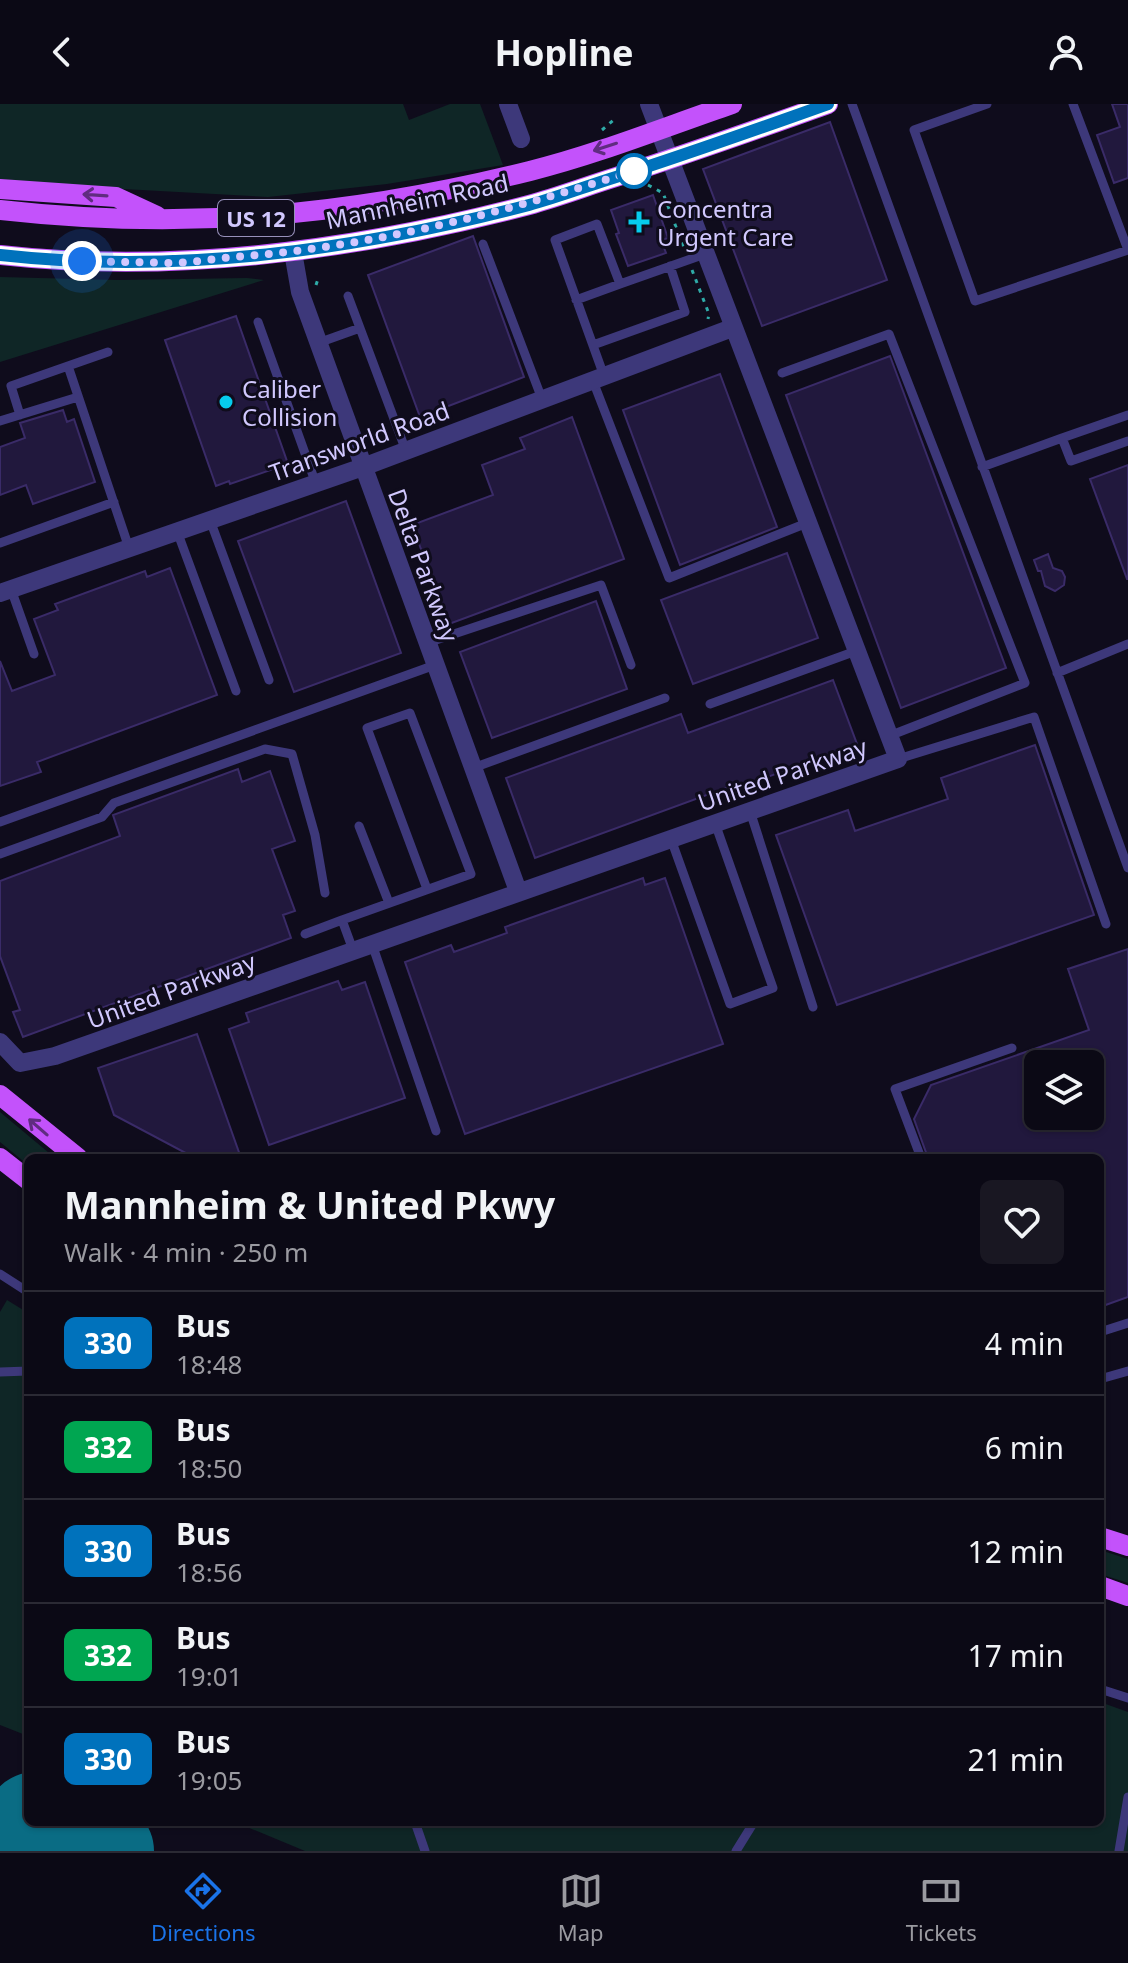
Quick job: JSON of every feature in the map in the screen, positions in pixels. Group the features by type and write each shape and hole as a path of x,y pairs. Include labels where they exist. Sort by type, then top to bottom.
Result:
{"main road":[{"name":"Mannheim Road","path":"0,210 168,221 253,218 343,209 411,198 533,170 732,104"},
{"name":"Mannheim Road","path":"0,255 169,263 293,252 415,231 531,204 828,104"},
{"path":"0,189 116,197 168,221"},
{"path":"0,1095 73,1154"},
{"path":"0,1158 24,1177"},
{"path":"1104,1538 1128,1546"},
{"path":"1104,1587 1128,1596"}],"street":[{"path":"508,104 521,139"},
{"name":"United Parkway","path":"0,1042 20,1063 55,1056 898,759 649,104"},
{"name":"Delta Parkway","path":"293,252 300,292 518,891"},
{"name":"Transworld Road","path":"5,591 363,467 732,328"}],"lane":[{"path":"852,104 1128,868"},
{"path":"987,104 914,130 975,301 1128,250 1073,104"},
{"path":"620,284 597,224 555,240 593,345 598,378 669,578 807,523"},
{"path":"483,244 542,399"},
{"path":"576,300 705,254"},
{"path":"593,345 685,312 670,266"},
{"path":"348,296 406,451"},
{"path":"258,322 316,484"},
{"path":"318,343 360,328"},
{"path":"782,373 889,334 1025,683 889,736"},
{"path":"20,415 11,386 108,352"},
{"path":"68,366 129,548"},
{"path":"0,421 78,397"},
{"path":"982,467 1128,415"},
{"path":"1062,438 1071,461 1128,441"},
{"path":"0,543 114,502"},
{"path":"210,520 269,680"},
{"path":"177,531 236,691"},
{"path":"427,643 601,585 631,665"},
{"path":"5,591 34,654"},
{"path":"1057,673 1128,644"},
{"path":"710,704 856,651"},
{"path":"0,822 435,665"},
{"path":"473,768 665,698"},
{"path":"305,934 471,874 410,713 367,728 427,889"},
{"path":"898,759 1034,717 1106,924"},
{"path":"0,854 102,817 114,803 265,749 292,754 315,835 325,893"},
{"path":"750,811 813,1007"},
{"path":"671,839 730,1004 773,988 715,823"},
{"path":"359,826 389,903"},
{"path":"342,920 353,950"},
{"path":"372,944 436,1131"},
{"path":"919,1154 895,1089 1012,1048"},
{"path":"0,1274 24,1289"},
{"path":"1104,1331 1128,1323"},
{"path":"0,1372 24,1371"},
{"path":"1104,1379 1128,1371"},
{"path":"1104,1690 1128,1698"},
{"path":"1119,1851 1128,1797"},
{"path":"416,1826 425,1851"},
{"path":"736,1851 752,1826"}],"path":[{"path":"599,132 617,117"}],"green space":[{"path":"0,104 403,104 409,120 450,104 480,104 503,165 387,184 268,197 32,184 0,179"},
{"path":"0,277 118,280 247,278 264,280 0,362"},
{"path":"0,1112 50,1154 24,1154 24,1162 0,1142"},
{"path":"7,1300 24,1311 24,1734 0,1725 0,1312"},
{"path":"1104,1551 1128,1559 1128,1583 1104,1575"},
{"path":"1104,1703 1128,1712 1128,1851 305,1851 245,1826 1104,1826"}],"building":[{"path":"1112,104 1128,104 1128,178 1114,183 1097,135 1120,127"},
{"path":"830,122 887,280 762,326 703,169"},
{"name":"Concentra Urgent Care","path":"653,195 668,238 661,240 666,253 628,266 611,210"},
{"path":"473,236 524,377 420,417 368,275"},
{"name":"Caliber Collision","path":"236,316 288,464 216,486 165,340"},
{"path":"890,356 1006,668 901,708 786,395"},
{"path":"720,374 777,527 680,565 623,410"},
{"path":"63,410 67,422 74,419 95,482 33,504 26,485 0,495 0,447 25,438 20,423"},
{"path":"572,417 624,559 449,624 412,525 493,495 482,465 525,449 520,438"},
{"path":"1128,465 1128,579 1127,579 1090,479"},
{"path":"346,501 401,653 294,692 238,541"},
{"path":"787,553 818,638 693,684 661,600"},
{"path":"1048,554 1053,568 1062,571 1065,577 1064,585 1055,591 1045,586 1034,560"},
{"path":"170,568 217,695 37,762 41,772 0,786 0,661 12,691 55,675 34,619 58,610 55,604 145,571 147,577"},
{"path":"596,601 627,689 492,738 460,652"},
{"path":"833,680 857,744 732,790 731,786 535,858 506,778 681,714 688,733"},
{"path":"1035,745 1094,915 837,1005 776,835 848,810 855,831 948,799 941,778"},
{"path":"238,769 242,782 270,771 295,841 272,849 295,911 283,915 291,938 23,1037 13,1012 20,1010 0,956 0,881 120,836 113,815"},
{"path":"643,878 645,885 665,878 723,1044 465,1134 405,962 451,945 454,952 507,933 505,927"},
{"path":"1128,949 1128,1297 1104,1306 1104,1154 927,1154 914,1119 931,1085 1024,1053 1024,1130 1104,1130 1104,1050 1032,1050 1089,1030 1068,969"},
{"path":"338,981 342,990 365,982 405,1098 269,1145 229,1029 249,1022 246,1013"},
{"path":"197,1034 240,1154 187,1154 114,1115 98,1068"}],"runway":[{"path":"45,1826 104,1851"}],"bus line":[{"name":"330","path":"0,255 169,263 293,252 383,237 531,204 828,104"}],"place":[{"name":"Concentra Urgent Care","path":"639,222"},
{"name":"Caliber Collision","path":"226,402"}],"route":[{"path":"82,261 169,263 293,252 415,231 531,204 637,170 634,171"}]}
